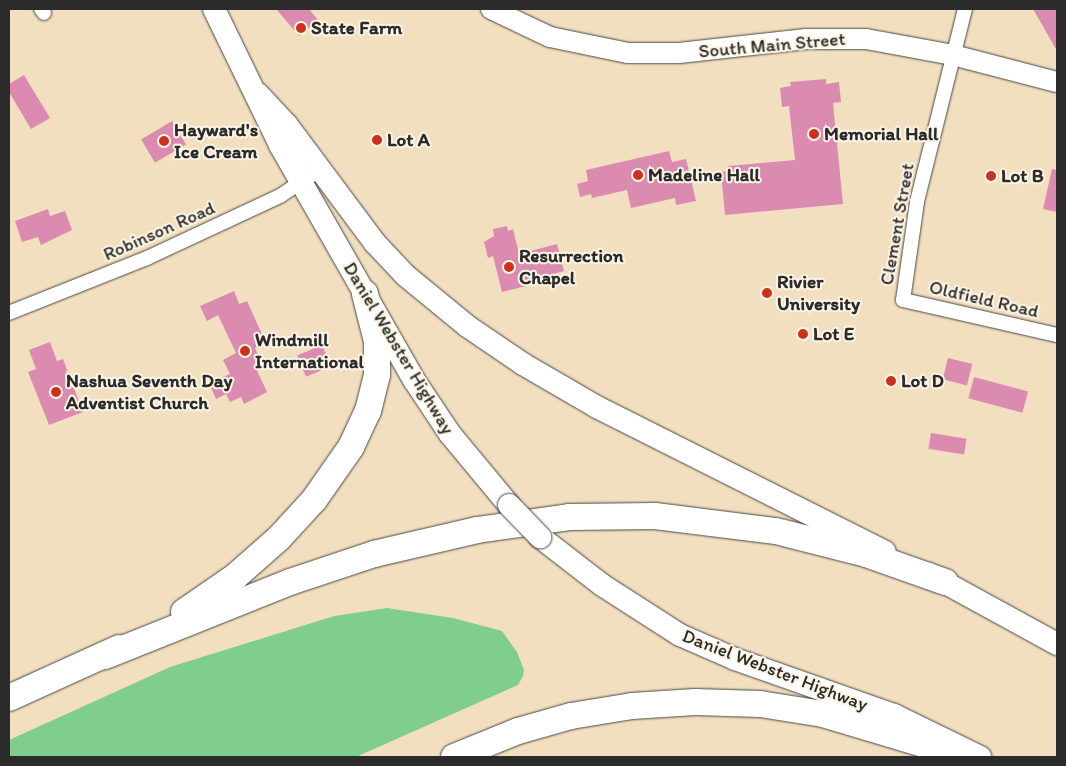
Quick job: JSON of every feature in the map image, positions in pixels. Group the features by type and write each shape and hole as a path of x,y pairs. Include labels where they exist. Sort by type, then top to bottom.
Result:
{"highway":[{"path":"105,656 172,619 236,576 279,538 330,478 361,428 376,384 377,341 365,294"},
{"path":"9,698 105,656 290,582 374,554 477,530 561,518 655,516 756,528 840,546 945,582"},
{"path":"454,757 518,731 572,716 632,706 695,702 768,705 823,714 966,757"}],"main road":[{"path":"214,9 258,94 273,132 310,176"},
{"name":"Daniel Webster Highway","path":"310,176 365,294 437,416 509,505 540,537 602,585 680,635 750,665 886,712 980,757"},
{"name":"Daniel Webster Highway","path":"310,176 362,228 405,275 452,315 508,355 634,427 945,582 1057,644"}],"street":[{"name":"South Main Street","path":"492,9 550,37 628,53 679,53 845,38 885,42 953,56 1057,82"},
{"name":"Clement Street","path":"903,300 917,202 965,9"},
{"name":"Robinson Road","path":"9,313 147,258 280,196 310,176"},
{"name":"Oldfield Road","path":"903,300 1057,335"}],"green space":[{"path":"387,608 453,618 502,631 517,652 524,670 523,676 518,685 356,757 9,757 9,740 170,667 334,616"}],"building":[{"name":"State Farm","path":"276,9 309,9 318,20 299,36"},
{"path":"1033,9 1057,9 1057,51"},
{"path":"24,75 50,118 31,129 9,92 9,84"},
{"name":"Memorial Hall","path":"826,79 826,84 839,82 841,102 833,103 843,204 725,215 721,172 729,171 728,166 795,160 789,106 782,107 780,88 791,86 790,82"},
{"name":"Hayward's Ice Cream","path":"172,121 186,144 155,163 141,140"},
{"name":"Madeline Hall","path":"669,151 672,162 686,159 696,201 676,205 675,198 631,208 627,190 592,198 591,194 580,197 577,184 588,181 586,170"},
{"path":"1052,169 1057,170 1057,212 1043,209"},
{"path":"48,209 50,216 65,211 72,230 41,245 38,237 22,242 15,221"},
{"path":"507,226 508,231 513,229 519,254 557,244 564,271 550,275 551,280 502,292 493,256 488,258 484,242 494,236 493,229"},
{"name":"Windmill International","path":"234,291 239,304 247,301 266,343 255,348 261,362 254,364 267,392 244,404 241,397 230,402 226,394 216,399 209,383 230,374 223,360 236,353 218,315 207,321 200,306"},
{"name":"Nashua Seventh Day Adventist Church","path":"50,342 57,361 63,359 83,412 49,425 28,372 36,369 29,350"},
{"path":"322,345 331,366 306,377 297,356"},
{"path":"948,358 972,364 967,385 943,379"},
{"path":"974,377 1028,391 1022,413 968,398"},
{"path":"931,433 967,439 964,454 928,449"}],"place":[{"name":"State Farm","path":"301,28"},
{"name":"Memorial Hall","path":"814,134"},
{"name":"Lot A","path":"377,140"},
{"name":"Hayward's Ice Cream","path":"164,141"},
{"name":"Madeline Hall","path":"638,175"},
{"name":"Lot B","path":"991,176"},
{"name":"Resurrection Chapel","path":"509,267"},
{"name":"Rivier University","path":"767,293"},
{"name":"Lot E","path":"803,334"},
{"name":"Windmill International","path":"245,351"},
{"name":"Lot D","path":"891,381"},
{"name":"Nashua Seventh Day Adventist Church","path":"56,392"}]}
